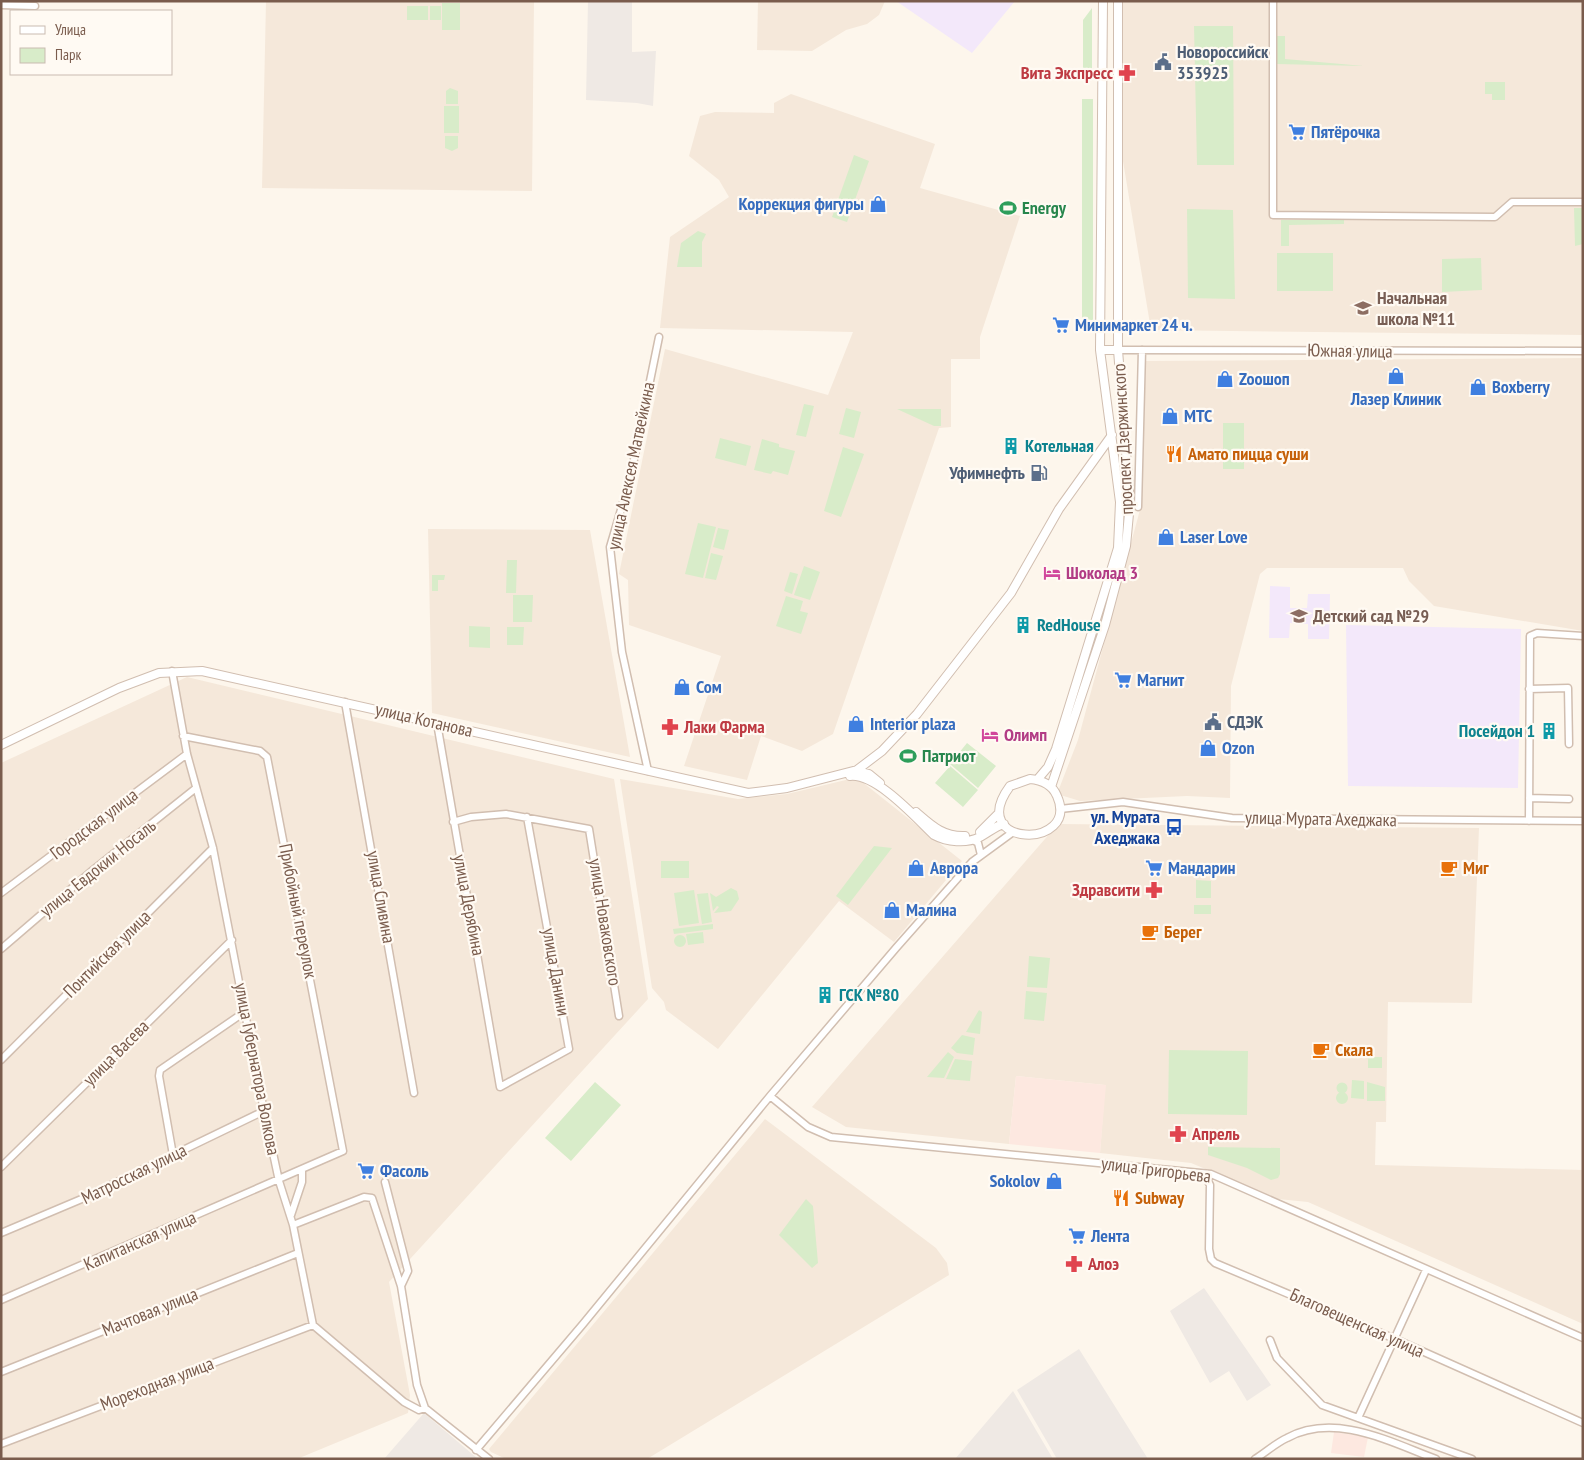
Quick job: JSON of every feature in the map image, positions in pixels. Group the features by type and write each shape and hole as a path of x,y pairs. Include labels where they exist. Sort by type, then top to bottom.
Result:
{"street":[{"name":"проспект Дзержинского","path":"1037,780 1048,767 1056,749 1118,548 1120,502 1100,350 1103,1"},
{"name":"проспект Дзержинского","path":"1051,786 1105,625 1126,546 1130,503 1118,350 1118,1"},
{"path":"1273,1 1273,215 1495,217 1512,202 1583,202"},
{"path":"1,5 35,6"},
{"name":"улица Алексея Матвейкина","path":"648,771 622,652 610,547 635,457 659,337"},
{"name":"проспект Дзержинского","path":"1100,350 1118,350"},
{"name":"Южная улица","path":"1118,350 1583,351"},
{"path":"1138,507 1142,350"},
{"name":"проспект Дзержинского","path":"857,770 871,761 917,714 1011,593 1059,509 1112,435"},
{"path":"1102,451 1109,447 1114,449"},
{"path":"1529,821 1529,640 1533,634 1583,636"},
{"name":"улица Котанова","path":"1,745 120,688 159,673 172,671 210,672 748,793 787,788 857,770"},
{"name":"улица Губернатора Волкова","path":"172,671 187,754 213,848 279,1181 293,1225 313,1324"},
{"path":"1529,689 1568,688 1569,744"},
{"name":"улица Сливина","path":"345,702 414,1093"},
{"name":"улица Дерябина","path":"437,723 500,1087"},
{"name":"Прибойный переулок","path":"184,736 260,751 267,757 343,1151"},
{"name":"Городская улица","path":"1,893 187,754"},
{"path":"869,774 871,761"},
{"path":"857,770 869,774 933,828 958,836 973,835 982,831 998,814 1003,798 1010,786 1016,782 1037,780 1051,786 1056,793 1060,809 1056,822 1046,832 1026,836 1013,832 1004,824 998,814"},
{"path":"787,788 800,788 858,775 885,791 934,835 950,841 973,840 1004,824"},
{"name":"улица Евдокии Носаль","path":"1,949 93,870 196,788"},
{"path":"1529,798 1569,799"},
{"name":"улица Мурата Ахеджака","path":"1060,809 1123,802 1232,818 1583,822"},
{"path":"453,822 471,817 506,814 528,817"},
{"name":"улица Новаковского","path":"528,817 590,829 619,1016"},
{"name":"улица Данини","path":"500,1087 569,1049 528,817"},
{"path":"476,1450 584,1324 770,1096 896,948 981,854 1013,832"},
{"path":"973,840 978,843 981,854"},
{"name":"Понтийская улица","path":"1,1060 213,848"},
{"name":"улица Васева","path":"1,1167 232,940"},
{"path":"173,1155 159,1076 160,1070 246,1012"},
{"name":"улица Григорьева","path":"770,1096 808,1127 831,1137 1211,1174 1583,1338"},
{"name":"Матросская улица","path":"1,1234 58,1211 264,1111"},
{"name":"Капитанская улица","path":"1,1300 302,1171 343,1151"},
{"path":"290,1216 302,1182 302,1171"},
{"name":"Благовещенская улица","path":"1204,1174 1210,1185 1209,1249 1211,1259 1215,1263 1395,1339 1583,1423"},
{"path":"386,1182 408,1271 401,1286"},
{"path":"293,1225 364,1197 372,1198 401,1286 417,1385 425,1409 489,1459"},
{"name":"Мачтовая улица","path":"1,1372 298,1253"},
{"path":"1358,1418 1426,1270"},
{"path":"313,1324 404,1402 418,1410 425,1409"},
{"name":"Мореходная улица","path":"1,1444 313,1324"},
{"path":"1270,1340 1277,1358 1315,1398 1331,1409 1472,1459"},
{"path":"1255,1459 1288,1437 1325,1427 1357,1430 1436,1459"}],"shaded area":[{"path":"266,1 534,1 532,191 262,188"},
{"path":"588,1 632,1 632,52 656,51 653,106 637,103 586,100"},
{"path":"758,1 885,1 879,15 867,24 846,30 812,51 757,50"},
{"path":"896,1 1015,1 972,53"},
{"path":"1120,1 1583,1 1583,335 1151,330 1121,149"},
{"path":"791,94 935,144 920,188 1020,216 980,337 980,359 951,359 951,427 939,428 833,734 802,751 761,736 747,780 684,766 721,656 629,625 628,580 619,574 665,349 828,395 853,332 660,328 670,237 729,197 719,180 689,156 700,116 715,112 774,113 774,103"},
{"path":"1583,358 1583,631 1434,606 1409,581 1403,568 1267,568 1260,574 1231,686 1230,798 1187,796 1080,801 1057,794 1078,740 1141,506 1144,361"},
{"path":"428,529 590,530 630,757 432,713"},
{"name":"Детский сад №29","path":"1270,586 1290,587 1290,608 1307,608 1308,594 1330,594 1329,639 1308,639 1308,624 1290,623 1289,638 1269,638"},
{"path":"1346,625 1521,629 1518,788 1348,786"},
{"path":"187,677 614,779 648,999 389,1282 410,1395 408,1413 297,1459 1,1459 1,763"},
{"path":"620,779 738,799 787,794 850,779 861,781 962,861 894,942 839,901 718,1049 666,1010 664,1002 652,988"},
{"path":"1058,824 1479,828 1472,1003 1388,1002 1386,1122 1376,1122 1375,1165 1583,1170 1583,1324 1308,1202 1278,1199 1191,1163 1100,1153 1105,1085 1016,1076 1009,1144 846,1127 812,1107"},
{"path":"1016,1076 1106,1085 1100,1153 1009,1144"},
{"path":"765,1119 936,1248 947,1263 949,1275 647,1459 506,1459 491,1452 489,1449"},
{"path":"1204,1288 1271,1385 1247,1401 1229,1371 1210,1383 1170,1311"},
{"path":"1079,1349 1148,1459 1057,1459 1017,1390"},
{"path":"1013,1391 1053,1459 955,1459"},
{"path":"424,1413 471,1453 478,1459 384,1459"},
{"path":"1334,1432 1368,1437 1364,1457 1331,1453"}],"green space":[{"path":"442,3 460,3 460,30 442,30"},
{"path":"407,6 428,6 428,20 407,20"},
{"path":"430,6 441,6 441,20 430,20"},
{"path":"1092,8 1092,71 1083,71 1083,20"},
{"path":"1194,26 1233,26 1234,165 1197,165"},
{"path":"1276,36 1285,36 1285,59 1364,66 1276,64"},
{"path":"1485,82 1505,82 1505,100 1492,100 1492,94 1485,94"},
{"path":"450,88 458,91 458,104 446,104 446,91"},
{"path":"1082,99 1093,99 1093,333 1082,333"},
{"path":"444,106 459,106 459,133 444,133"},
{"path":"445,136 458,136 458,148 452,151 445,148"},
{"path":"854,155 869,161 847,222 832,217"},
{"path":"1574,208 1583,208 1583,244 1575,246"},
{"path":"1187,209 1233,210 1235,299 1188,298"},
{"path":"1281,220 1344,220 1344,224 1289,225 1289,246 1281,246"},
{"path":"698,231 706,234 702,242 702,267 677,267 681,243"},
{"path":"1277,253 1333,253 1333,291 1277,291"},
{"path":"1481,258 1482,290 1442,292 1442,259"},
{"path":"804,404 814,406 806,437 796,435"},
{"path":"846,408 861,412 854,438 839,434"},
{"path":"897,409 941,409 941,426 934,426"},
{"path":"1223,423 1244,423 1244,469 1223,469"},
{"path":"720,438 751,446 746,466 715,458"},
{"path":"762,439 779,444 779,447 795,451 788,475 773,471 771,474 754,470"},
{"path":"843,447 864,454 841,517 824,511"},
{"path":"698,523 716,527 703,578 685,574"},
{"path":"718,528 729,530 724,550 713,547"},
{"path":"711,553 723,556 716,580 705,578"},
{"path":"507,560 517,560 516,593 506,593"},
{"path":"804,566 820,572 810,600 794,595"},
{"path":"790,572 798,574 792,594 784,591"},
{"path":"432,575 445,575 444,580 438,580 438,591 432,591"},
{"path":"513,595 533,595 532,622 513,622"},
{"path":"786,596 803,601 800,611 808,613 801,634 776,626"},
{"path":"469,626 490,627 490,648 469,647"},
{"path":"507,627 524,627 523,645 507,645"},
{"path":"967,743 996,766 978,788 950,764"},
{"path":"950,766 978,790 963,807 935,783"},
{"path":"874,846 892,848 848,905 836,896"},
{"path":"661,861 689,861 689,878 661,878"},
{"path":"1196,880 1211,881 1211,898 1196,898"},
{"path":"731,888 737,891 739,899 731,911 714,913 719,907 717,906 713,911 710,893 716,897"},
{"path":"694,890 699,923 679,926 674,893"},
{"path":"708,893 712,922 702,924 697,894"},
{"path":"1194,905 1211,905 1211,914 1194,914"},
{"path":"713,924 713,929 674,934 673,929"},
{"path":"703,932 704,943 688,945 686,934"},
{"path":"680,935 686,941 680,947 674,941"},
{"path":"1029,956 1050,958 1047,988 1027,987"},
{"path":"1026,991 1047,993 1044,1021 1024,1019"},
{"path":"979,1010 982,1012 980,1034 966,1032"},
{"path":"962,1035 975,1038 973,1055 957,1053 951,1048"},
{"path":"1169,1050 1248,1051 1247,1115 1168,1114"},
{"path":"948,1052 954,1057 944,1078 927,1077"},
{"path":"1368,1057 1382,1057 1382,1068 1368,1068"},
{"path":"955,1059 972,1061 970,1081 946,1079"},
{"path":"1352,1080 1364,1081 1364,1099 1351,1098"},
{"path":"595,1082 621,1105 571,1161 545,1138"},
{"path":"1342,1082 1348,1088 1342,1094 1336,1088"},
{"path":"1367,1082 1385,1087 1385,1101 1367,1101"},
{"path":"1340,1092 1344,1092 1348,1098 1344,1104 1340,1104 1336,1100 1336,1096"},
{"path":"1208,1147 1280,1148 1280,1174 1278,1178 1271,1180 1247,1168 1208,1155"},
{"path":"806,1199 813,1206 818,1263 812,1268 779,1235"}],"place":[{"name":"Новороссийск 353925","path":"1163,62"},
{"name":"Вита Экспресс","path":"1127,73"},
{"name":"Пятёрочка","path":"1297,132"},
{"name":"Коррекция фигуры","path":"878,204"},
{"name":"Energy","path":"1008,208"},
{"name":"Начальная школа №11","path":"1363,308"},
{"name":"Минимаркет 24 ч.","path":"1061,325"},
{"name":"Лазер Клиник","path":"1396,376"},
{"name":"Zooшоп","path":"1225,379"},
{"name":"Boxberry","path":"1478,387"},
{"name":"МТС","path":"1170,416"},
{"name":"Котельная","path":"1011,446"},
{"name":"Амато пицца суши","path":"1174,454"},
{"name":"Уфимнефть","path":"1039,473"},
{"name":"Laser Love","path":"1166,537"},
{"name":"Шоколад 3","path":"1052,573"},
{"name":"Детский сад №29","path":"1299,616"},
{"name":"RedHouse","path":"1023,625"},
{"name":"Магнит","path":"1123,680"},
{"name":"Сом","path":"682,687"},
{"name":"СДЭК","path":"1213,722"},
{"name":"Interior plaza","path":"856,724"},
{"name":"Лаки Фарма","path":"670,727"},
{"name":"Посейдон 1","path":"1549,731"},
{"name":"Олимп","path":"990,735"},
{"name":"Ozon","path":"1208,748"},
{"name":"Патриот","path":"908,756"},
{"name":"ул. Мурата Ахеджака","path":"1174,827"},
{"name":"Аврора","path":"916,868"},
{"name":"Мандарин","path":"1154,868"},
{"name":"Миг","path":"1449,868"},
{"name":"Здравсити","path":"1154,890"},
{"name":"Малина","path":"892,910"},
{"name":"Берег","path":"1150,932"},
{"name":"ГСК №80","path":"825,995"},
{"name":"Скала","path":"1321,1050"},
{"name":"Апрель","path":"1178,1134"},
{"name":"Фасоль","path":"366,1171"},
{"name":"Sokolov","path":"1054,1181"},
{"name":"Subway","path":"1121,1198"},
{"name":"Лента","path":"1077,1236"},
{"name":"Алоэ","path":"1074,1264"}]}
